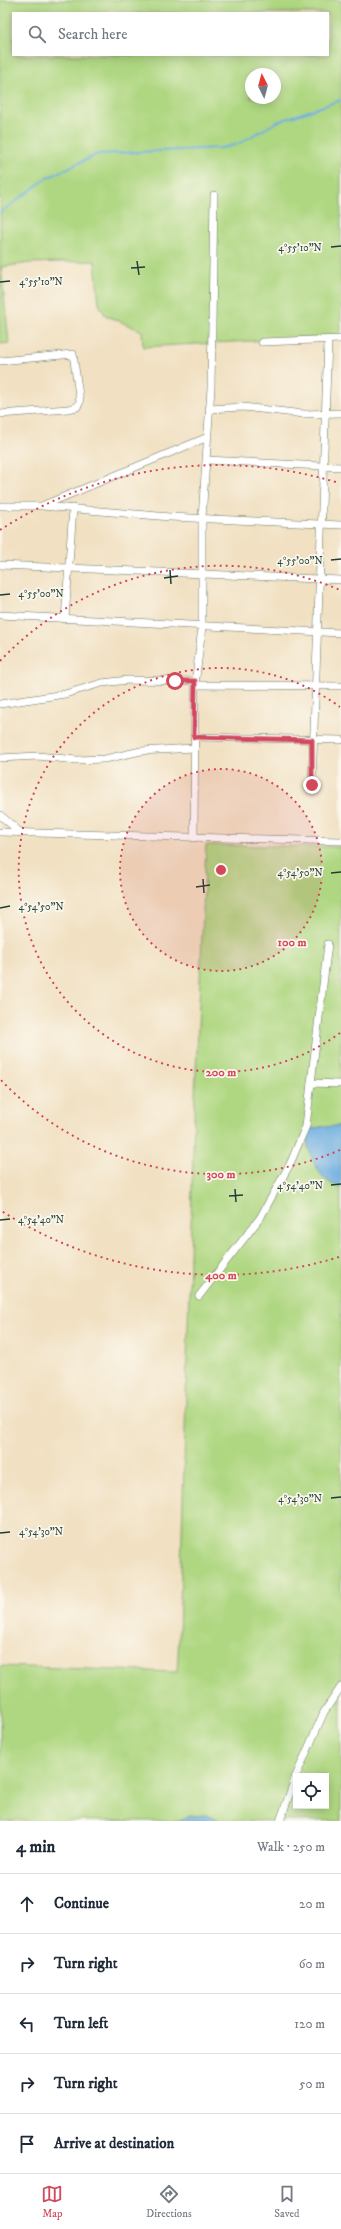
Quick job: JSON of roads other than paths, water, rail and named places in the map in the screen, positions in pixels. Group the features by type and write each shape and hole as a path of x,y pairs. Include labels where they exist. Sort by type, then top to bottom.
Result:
{"street":[{"path":"194,838 195,683 202,627 202,518 208,437 214,195"},
{"path":"262,342 341,339"},
{"path":"312,785 312,740 327,413 328,340"},
{"path":"0,361 74,354 80,402 77,407 68,409 0,414"},
{"path":"209,409 243,408 304,414 341,413"},
{"path":"42,506 208,437"},
{"path":"206,460 341,467"},
{"path":"0,506 42,506 202,518 341,525"},
{"path":"65,619 73,508"},
{"path":"0,564 341,580"},
{"path":"0,615 202,627 341,633"},
{"path":"0,704 65,694 102,683 128,680 341,686"},
{"path":"194,737 341,740"},
{"path":"0,758 38,756 76,760 105,759 141,751 194,748"},
{"path":"0,815 21,833"},
{"path":"0,832 341,841"},
{"path":"199,1296 260,1218 290,1164 306,1126 328,944"},
{"path":"311,1083 341,1084"},
{"path":"297,1773 324,1712 341,1687"},
{"path":"280,1821 293,1784"}],"water":[{"path":"341,1126 341,1187 333,1185 326,1180 315,1165 308,1147 306,1130 320,1127"},
{"path":"207,1815 221,1821 179,1821 190,1816"}],"waterway":[{"path":"0,213 47,178 98,154 222,148 238,144 277,122 341,100"}]}
